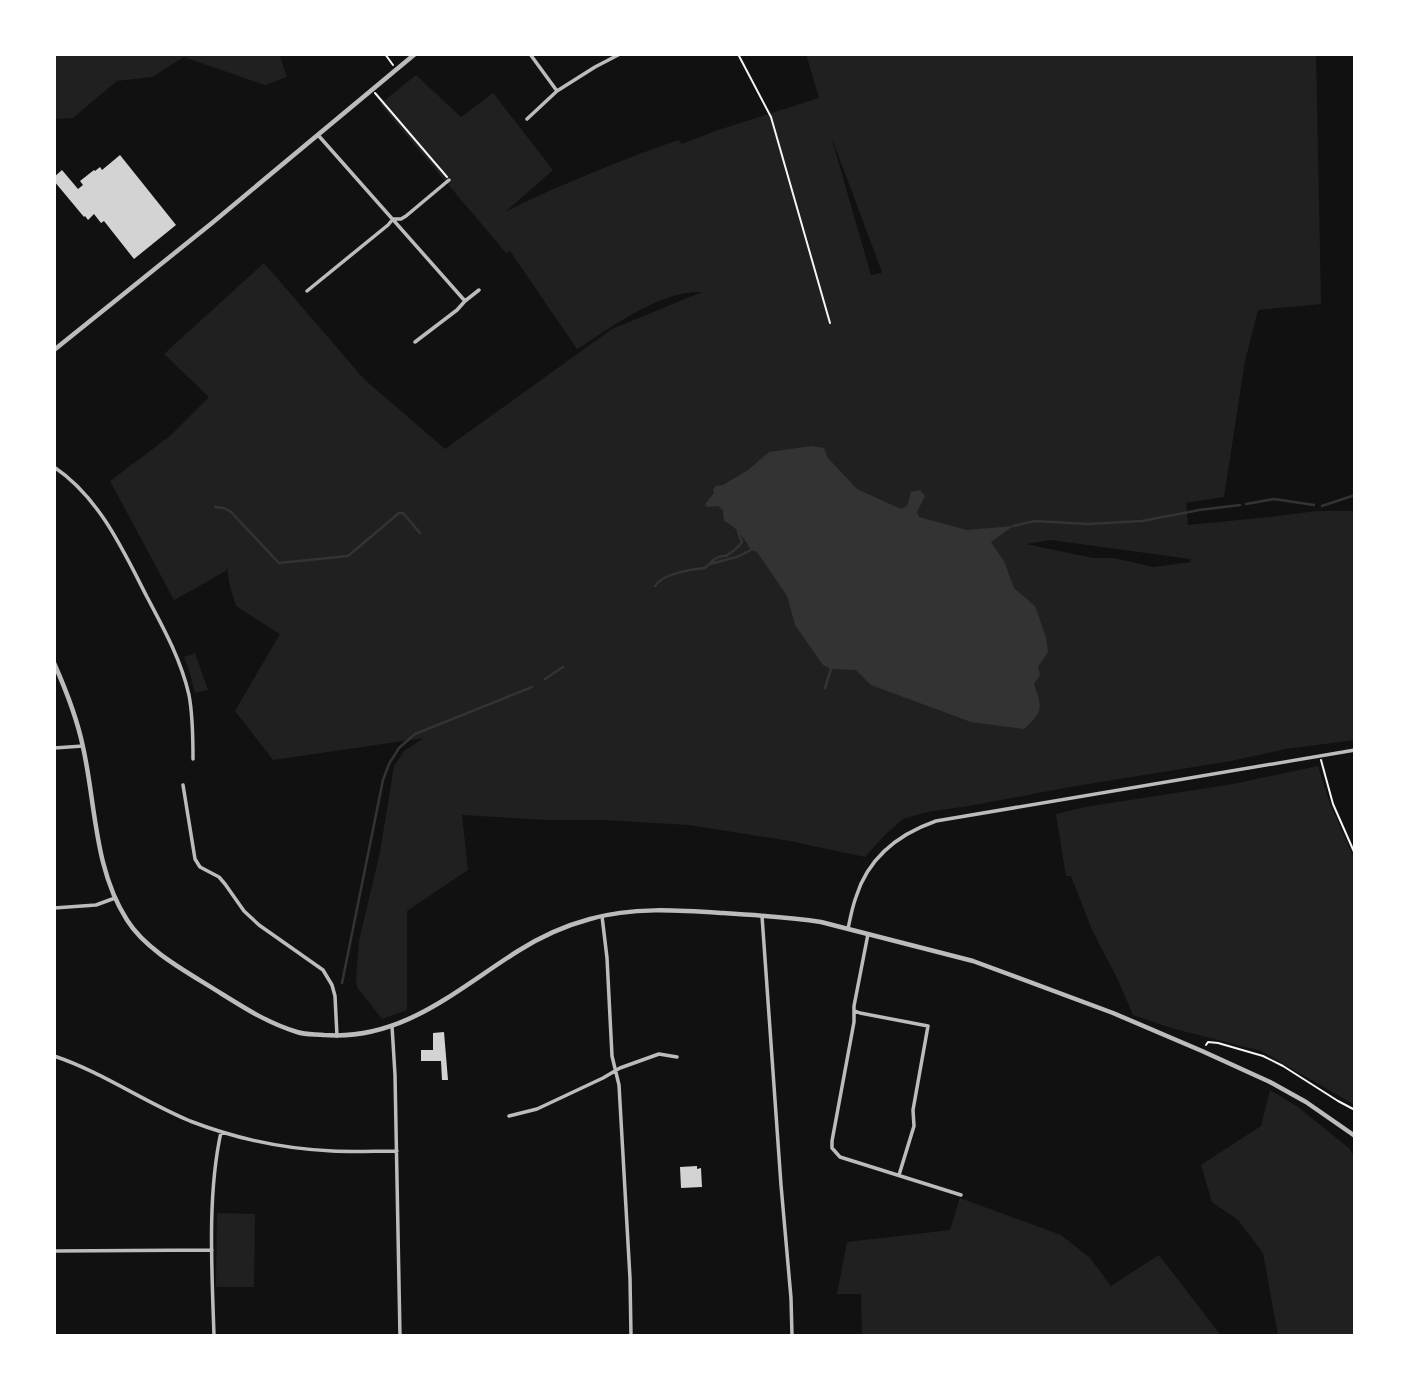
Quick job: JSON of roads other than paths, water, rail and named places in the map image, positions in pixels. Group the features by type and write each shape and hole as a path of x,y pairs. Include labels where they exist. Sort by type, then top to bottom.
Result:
{"street":[{"path":"54,350 415,54"},
{"path":"530,54 556,92"},
{"path":"527,118 556,92 620,54"},
{"path":"318,135 465,301"},
{"path":"393,219 406,216 449,180"},
{"path":"307,291 393,219"},
{"path":"415,342 479,290"},
{"path":"54,467 89,498 116,538 176,654 189,698 193,760"},
{"path":"54,663 73,711 83,746 108,882 128,922 152,946 179,967 257,1016 299,1033 337,1036 392,1027 435,1006 540,938 602,916 651,910 762,915 803,919 848,929 982,964 1113,1013 1270,1082 1306,1102 1355,1136"},
{"path":"54,748 83,746"},
{"path":"848,929 856,896 869,869 891,844 919,827 936,821 1355,750"},
{"path":"183,785 195,859 200,867 219,877 258,925 323,970 335,996 337,1036"},
{"path":"54,908 96,905 115,898"},
{"path":"762,915 792,1336"},
{"path":"602,916 612,1056 619,1085 631,1278 631,1336"},
{"path":"868,934 832,1148 840,1157 961,1195"},
{"path":"855,1011 928,1026 913,1110 914,1126 899,1175"},
{"path":"392,1027 400,1336"},
{"path":"509,1116 537,1109 620,1068 659,1054 677,1057"},
{"path":"54,1056 82,1065 165,1109 221,1132 301,1148 397,1151"},
{"path":"214,1336 213,1204 221,1132"},
{"path":"54,1251 212,1250"}],"waterway":[{"path":"1322,506 1355,495"},
{"path":"1246,504 1274,499 1314,505"},
{"path":"1013,526 1035,521 1088,524 1142,521 1240,505"},
{"path":"215,507 231,512 279,563 348,556 399,513 403,513 420,533"},
{"path":"655,586 670,575 705,568 717,558 726,556 742,542 738,532"},
{"path":"710,564 737,557 751,550"},
{"path":"545,679 563,667"},
{"path":"825,688 831,669"},
{"path":"342,983 383,780 399,748 415,734 532,687"}]}
